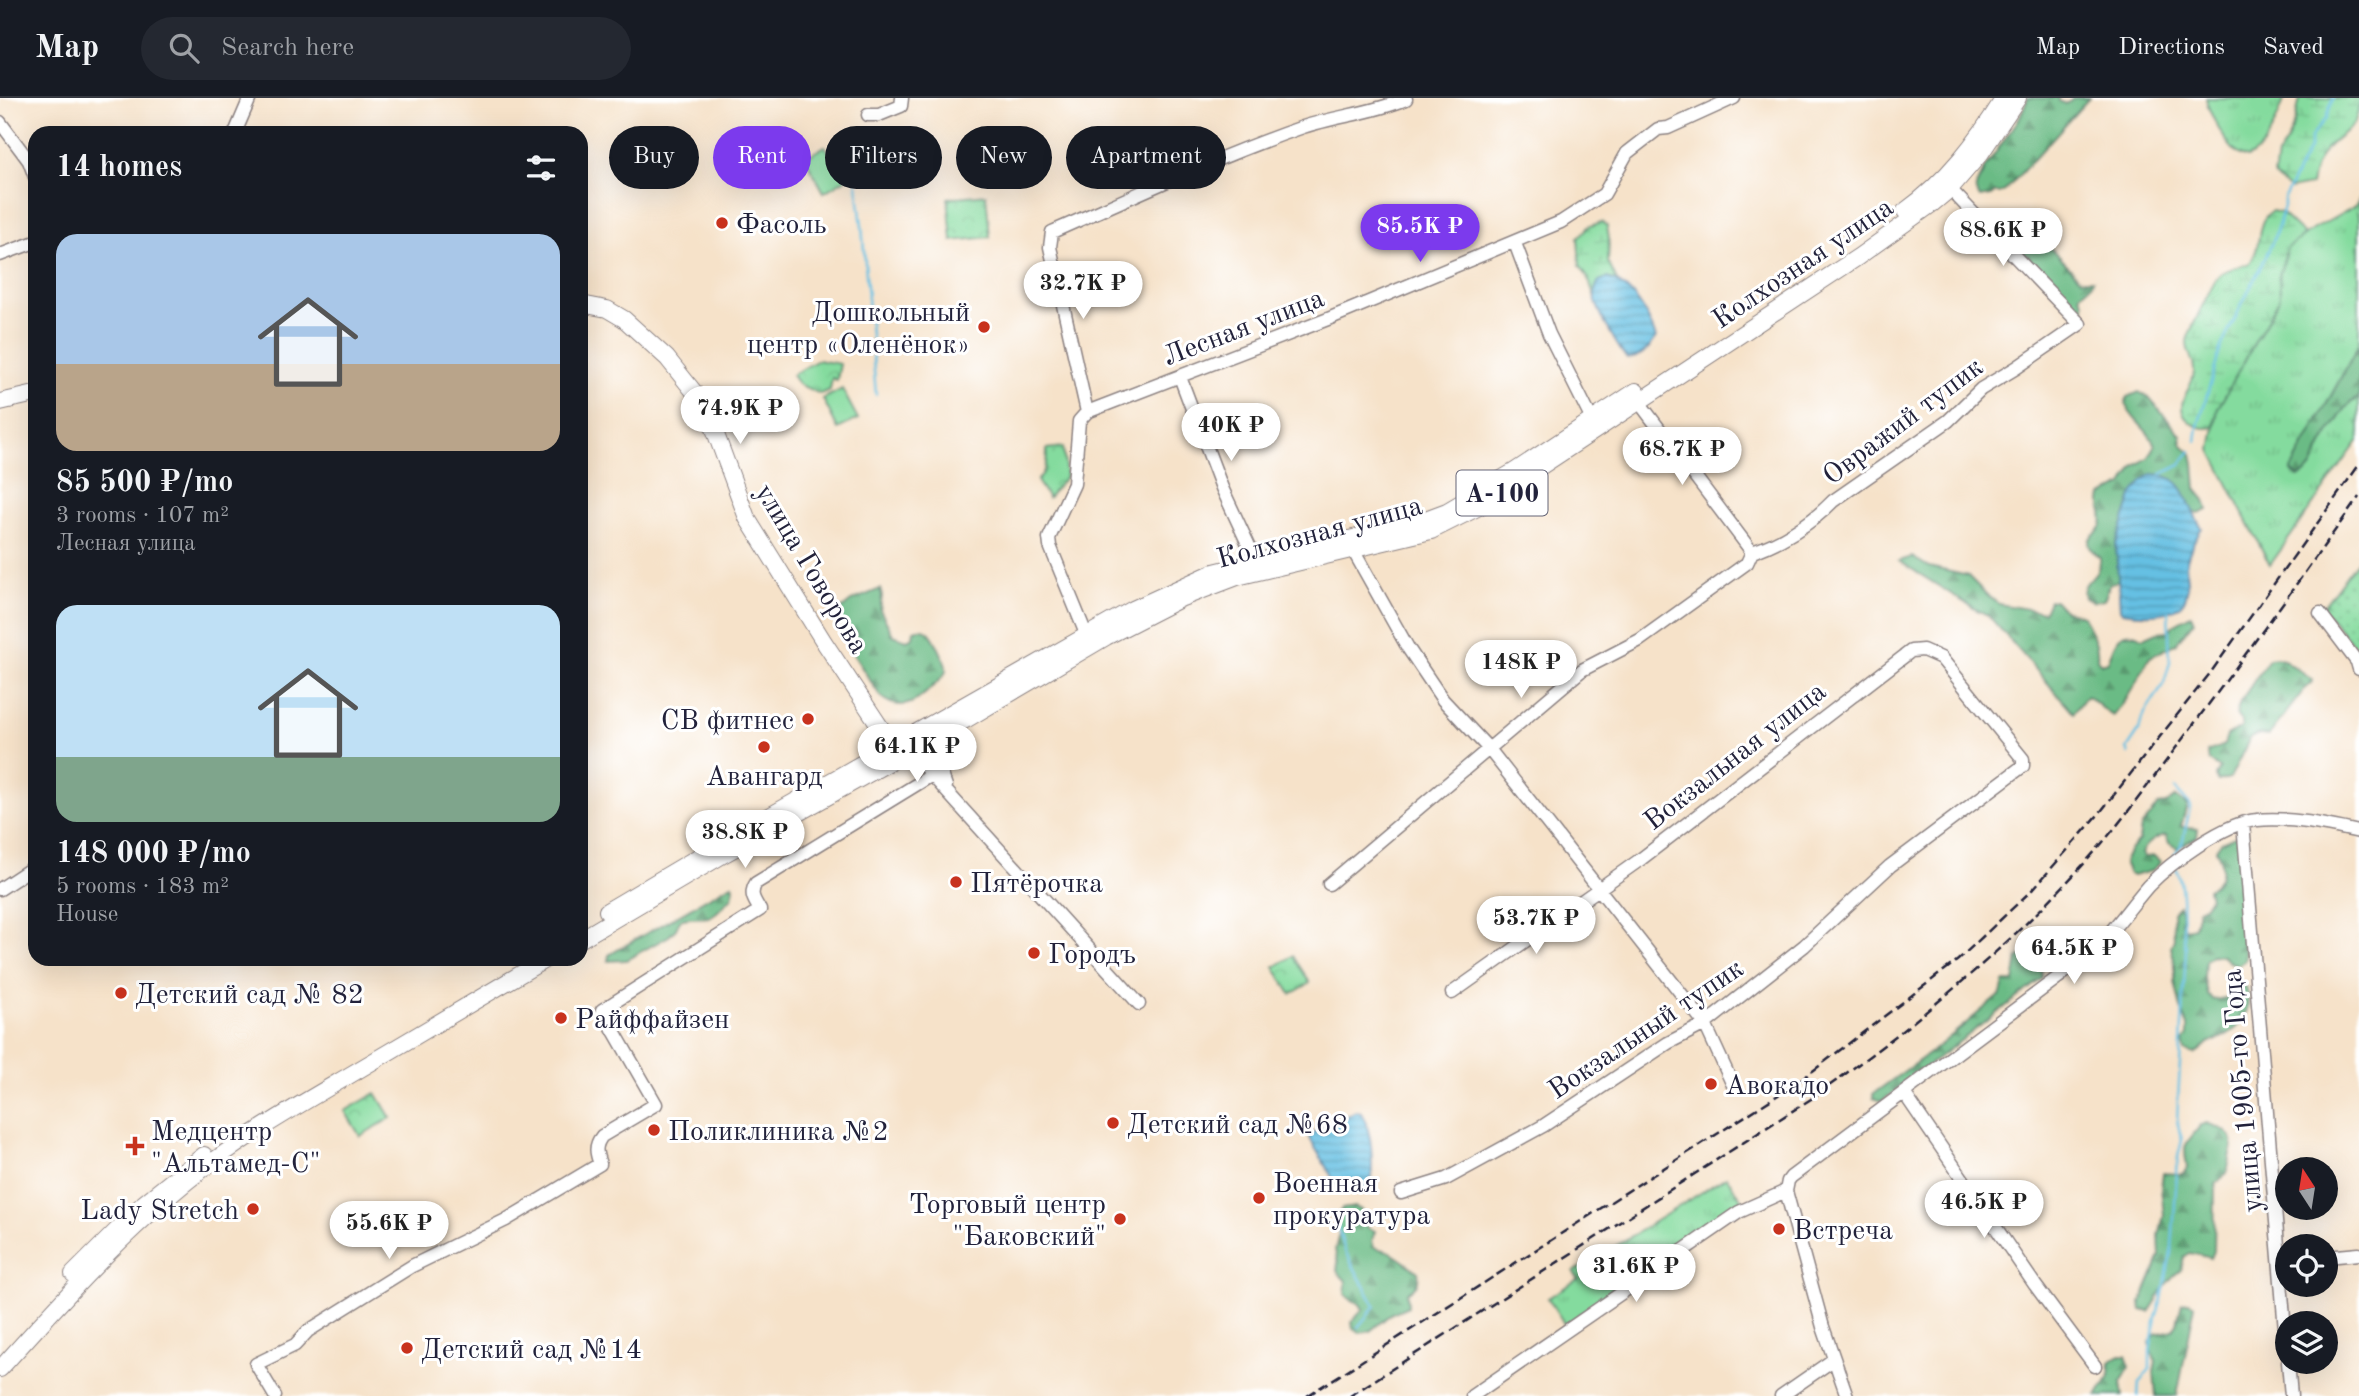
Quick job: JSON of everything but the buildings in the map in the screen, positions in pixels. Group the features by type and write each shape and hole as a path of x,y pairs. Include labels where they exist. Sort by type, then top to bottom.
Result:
{"main road":[{"name":"Колхозная улица","path":"900,749 1086,634 1177,587 1214,572 1415,523 1447,511 1495,484 1925,196 1956,166 2004,98"},
{"name":"Колхозная улица","path":"900,749 948,730 1106,637 1182,598 1237,577 1406,538 1449,524 1507,490 1914,218 1950,189 1981,153 2018,98"},
{"name":"улица Говорова","path":"588,305 607,309 624,319 667,358 695,393 710,418 741,504 761,541 881,728 900,749"},
{"path":"0,402 28,396"},
{"name":"А-100","path":"588,922 715,846 900,749"},
{"name":"А-100","path":"588,935 900,749"},
{"path":"0,1353 120,1226 193,1163 231,1135 317,1082 514,966"},
{"path":"0,1369 101,1261 154,1210 199,1172 258,1130 534,966"}],"street":[{"path":"237,126 250,98"},
{"path":"868,115 879,115 901,106 902,98"},
{"name":"Лесная улица","path":"1087,412 1562,222 1604,194 1626,153 1658,129 1668,128 1734,98"},
{"path":"1086,634 1050,547 1049,538 1074,484 1079,421 1087,412 1049,247 1052,232 1236,151 1306,126 1391,106 1406,99"},
{"path":"0,122 28,160"},
{"name":"Овражий тупик","path":"1752,552 1771,546 1824,510 1948,421 1981,388 2016,368 2080,324 1950,189"},
{"path":"1515,243 1549,334 1592,420"},
{"path":"0,255 28,245"},
{"path":"1180,377 1222,488 1255,561"},
{"path":"1329,884 1582,670 1640,640 1747,563 1752,552 1639,402"},
{"path":"1353,550 1402,638 1443,700 1489,749 1705,1024 1732,1083"},
{"path":"2320,613 2357,662 2359,669"},
{"name":"Вокзальная улица","path":"1452,993 1600,889 1911,651 1923,650 1941,658 2024,763"},
{"path":"948,730 941,742 938,757 948,793"},
{"path":"900,749 932,775 1139,1004"},
{"name":"Вокзальный тупик","path":"1401,1193 1446,1179 1543,1126 1668,1043 1705,1024 1804,946 1890,866 2024,763"},
{"path":"275,1396 256,1363 295,1345 308,1331 412,1266 506,1220 600,1164 596,1143 601,1136 656,1104 602,1010 760,911 752,890 757,883 932,775"},
{"path":"1847,1396 1833,1360 1786,1191 1791,1177 2092,951 2109,936 2167,867 2229,828 2255,820 2293,821 2359,832"},
{"name":"улица 1905-го Года","path":"2243,823 2281,1234"},
{"path":"0,889 28,871"},
{"path":"1904,1093 2035,1285 2095,1366"},
{"path":"1472,1396 1739,1212 1786,1191"},
{"path":"2338,1256 2359,1254"},
{"path":"1781,1396 1833,1360"},
{"path":"2289,1374 2291,1396"}],"green space":[{"path":"2028,98 2059,98 2059,101 2065,104 2073,98 2089,98 2005,191 1980,198 1976,187 1984,169 2019,119"},
{"path":"2206,98 2285,98 2266,140 2247,158 2238,154 2227,142"},
{"path":"2300,98 2359,98 2353,124 2319,158 2311,185 2290,189 2274,177 2277,156 2295,122"},
{"path":"825,146 825,189 829,189 824,192 811,169 811,154"},
{"path":"986,194 990,237 952,241 948,198"},
{"path":"2359,199 2359,344 2291,470 2298,477 2310,469 2343,411 2359,398 2359,440 2270,565 2211,450 2218,408 2280,297 2279,275 2287,248 2304,235 2355,206"},
{"path":"2272,211 2281,213 2304,235 2287,248 2279,275 2280,297 2218,408 2214,427 2198,427 2189,421 2182,408 2194,372 2187,345 2188,337 2220,274 2250,263 2257,248 2263,221"},
{"path":"2015,216 2078,276 2093,279 2092,284 2080,295 2084,309 2079,313 2068,303 2056,282 2035,270 2029,257 2019,252 2011,239 2002,232"},
{"path":"1601,222 1607,226 1608,262 1617,281 1607,278 1596,287 1595,298 1588,278 1580,266 1578,238 1588,227"},
{"path":"2359,344 2359,398 2343,411 2310,469 2298,477 2291,470"},
{"path":"818,360 840,364 837,380 832,378 830,390 820,394 798,384 792,375"},
{"path":"842,389 858,419 838,429 823,399"},
{"path":"2139,392 2148,397 2181,435 2182,444 2192,454 2196,489 2205,500 2208,510 2199,514 2192,512 2187,497 2116,543 2119,581 2110,584 2104,600 2094,602 2084,597 2083,591 2100,564 2100,557 2091,550 2089,543 2102,525 2102,496 2123,485 2134,467 2149,457 2155,446 2125,403 2128,397"},
{"path":"1063,447 1066,476 1048,498 1037,481 1045,466 1047,449"},
{"path":"1912,557 1929,567 1968,576 1999,604 2044,612 2049,600 2055,600 2064,610 2083,616 2095,642 2097,659 2101,664 2108,662 2116,642 2123,635 2133,634 2144,638 2157,632 2169,631 2173,625 2191,615 2194,621 2176,644 2150,657 2126,700 2113,716 2086,696 2074,713 1988,615 1899,561"},
{"path":"2359,559 2359,651 2322,608"},
{"path":"880,589 880,610 893,635 907,640 913,637 914,630 926,630 934,639 945,663 946,671 942,678 920,698 908,704 895,704 881,697 851,651 847,630 839,618 840,610 851,601"},
{"path":"2269,659 2286,661 2312,680 2311,684 2269,735 2259,734 2250,738 2230,778 2218,781 2216,776 2220,768 2209,761 2207,752 2224,745 2227,736 2242,727 2242,722 2236,715 2240,702"},
{"path":"2176,797 2187,805 2181,826 2198,829 2197,837 2177,848 2169,843 2166,835 2155,839 2145,847 2142,854 2145,857 2154,856 2161,862 2151,871 2133,876 2129,874 2124,862 2139,840 2141,827 2158,805 2166,804"},
{"path":"2237,835 2240,844 2238,852 2245,960 2238,965 2222,956 2212,955 2205,961 2204,978 2207,995 2214,1000 2231,997 2238,981 2245,987 2248,996 2246,1014 2236,1029 2209,1042 2194,1054 2185,1051 2183,1042 2188,1035 2188,1026 2175,982 2171,947 2174,939 2173,912 2179,906 2182,913 2181,922 2185,929 2194,927 2198,909 2210,898 2208,889 2220,876 2221,861 2216,849 2221,842"},
{"path":"732,884 732,898 713,915 680,920 669,936 626,960 608,961 609,955"},
{"path":"2041,943 2043,948 2033,959 2034,965 2042,971 2040,980 1882,1101 1873,1098 1873,1094 1939,1046 2001,994 2004,982 2014,982 2018,958"},
{"path":"1293,956 1310,983 1291,994 1274,967"},
{"path":"376,1093 391,1118 360,1136 345,1111"},
{"path":"2206,1123 2225,1131 2232,1141 2227,1174 2216,1183 2215,1189 2214,1251 2211,1258 2190,1253 2184,1257 2181,1270 2167,1284 2149,1312 2142,1310 2141,1303 2160,1257 2159,1235 2164,1215 2161,1188 2163,1173 2183,1174 2187,1168 2186,1144 2200,1125"},
{"path":"1726,1177 1744,1202 1565,1325 1548,1298 1578,1279 1574,1272"},
{"path":"1355,1207 1363,1211 1366,1227 1375,1231 1372,1241 1374,1247 1390,1252 1418,1272 1416,1285 1407,1293 1408,1306 1392,1313 1370,1331 1359,1333 1353,1329 1352,1322 1363,1309 1345,1294 1346,1281 1337,1271 1335,1250 1339,1233 1335,1217 1342,1209"},
{"path":"2182,1303 2195,1305 2177,1396 2156,1396 2156,1361 2150,1349 2150,1342 2156,1334 2173,1330"},
{"path":"2118,1356 2126,1356 2130,1367 2121,1382 2123,1396 2097,1396 2109,1377 2110,1362"}],"water":[{"path":"1607,278 1624,287 1638,302 1656,338 1636,357 1627,359 1597,304 1596,287 1599,281"},
{"path":"2152,474 2164,476 2180,485 2202,528 2188,559 2187,593 2182,603 2176,609 2159,614 2122,612 2116,544 2132,496 2143,480"},
{"path":"1356,1111 1361,1113 1368,1129 1372,1166 1371,1184 1355,1190 1337,1186 1309,1137 1310,1134"}],"waterway":[{"path":"2196,441 2221,347 2273,241 2284,207 2284,198 2310,147 2310,138 2326,118 2333,98"},
{"path":"858,189 876,395"},
{"path":"2162,474 2181,465 2191,451"},
{"path":"2129,754 2127,749 2164,683 2170,662 2168,611"},
{"path":"2173,857 2182,844 2190,808 2175,789"},
{"path":"2138,1396 2139,1383 2150,1369 2150,1350 2172,1247 2178,1157 2182,1140 2177,1121 2186,948 2181,887 2176,868"},
{"path":"1333,1212 1345,1251 1375,1306 1358,1327"}],"railway":[{"path":"1307,1396 1797,1083 1958,960 2034,888 2098,815 2211,672 2359,465"},
{"path":"1350,1396 1811,1099 1893,1038 1971,974 2081,868 2114,829 2222,687 2359,497"}],"place":[{"name":"Фасоль","path":"722,223"},
{"name":"Дошкольный центр «Оленёнок»","path":"984,327"},
{"name":"СВ фитнес","path":"808,719"},
{"name":"Авангард","path":"764,747"},
{"name":"Пятёрочка","path":"956,882"},
{"name":"Городъ","path":"1034,953"},
{"name":"Детский сад № 82","path":"121,993"},
{"name":"Райффайзен","path":"561,1018"},
{"name":"Авокадо","path":"1711,1084"},
{"name":"Детский сад №68","path":"1113,1123"},
{"name":"Поликлиника №2","path":"654,1130"},
{"name":"Медцентр \"Альтамед-С\"","path":"135,1146"},
{"name":"Военная прокуратура","path":"1259,1198"},
{"name":"Lady Stretch","path":"253,1209"},
{"name":"Торговый центр \"Баковский\"","path":"1120,1219"},
{"name":"Встреча","path":"1779,1229"},
{"name":"Детский сад №14","path":"407,1348"}]}
